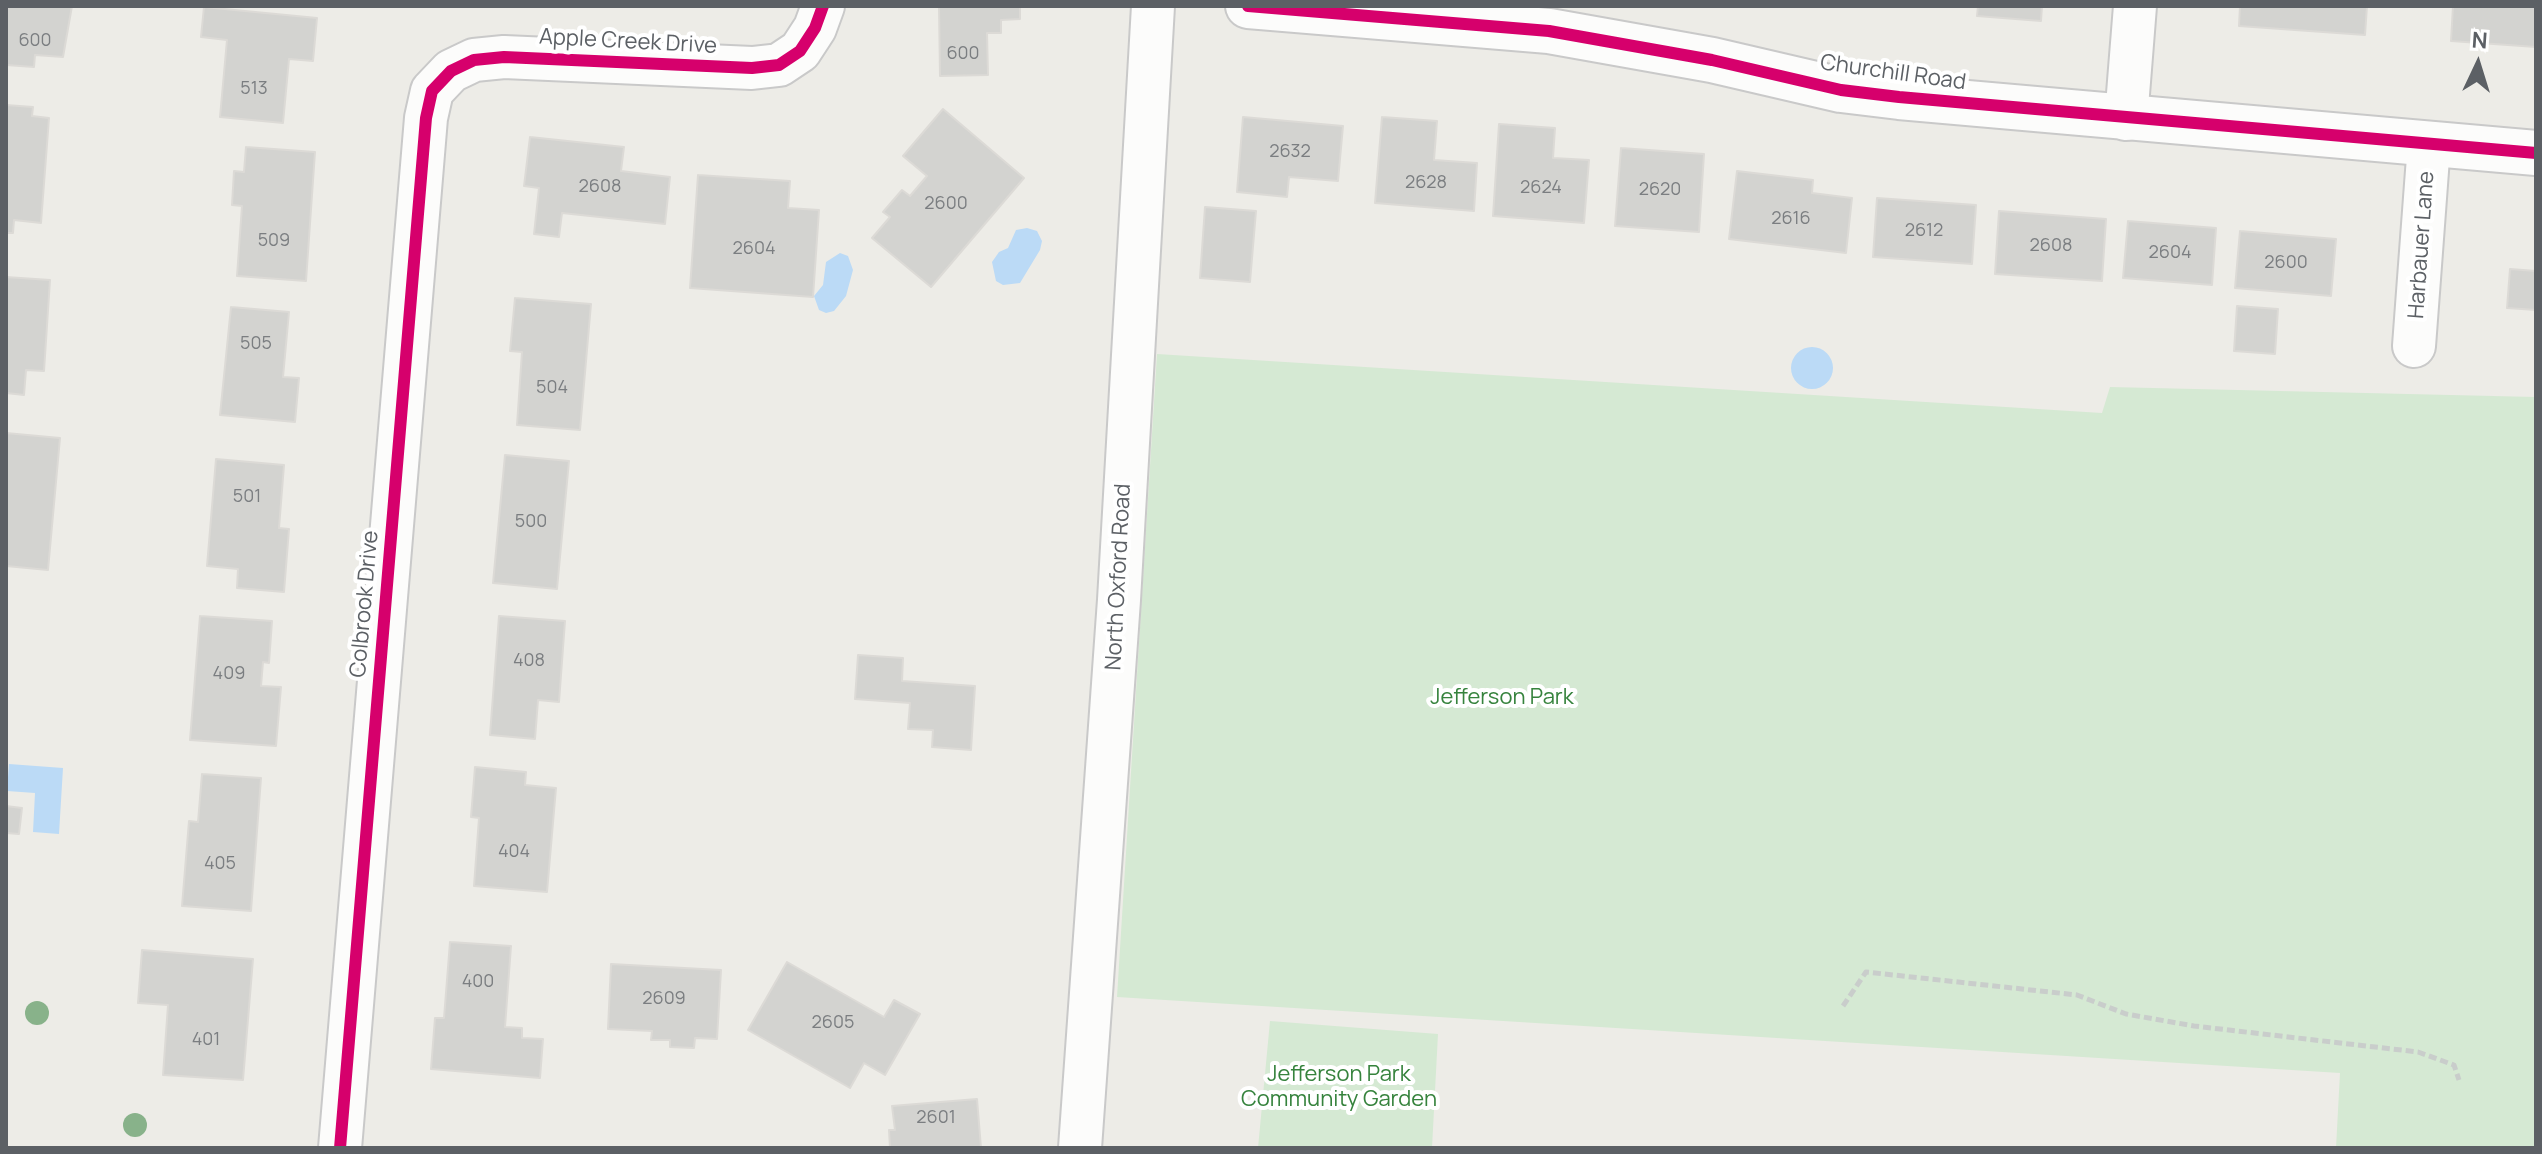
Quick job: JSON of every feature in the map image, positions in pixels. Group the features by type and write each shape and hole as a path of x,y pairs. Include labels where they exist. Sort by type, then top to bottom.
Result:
{"street":[{"name":"Apple Creek Drive","path":"443,61 504,57 752,68 779,65 811,59 815,28 823,6"},
{"name":"North Oxford Road","path":"1080,1148 1119,600 1153,6"},
{"name":"Churchill Road","path":"1248,6 1513,16 1841,90 2126,119 2536,153"},
{"path":"2126,119 2135,6"},
{"name":"Colbrook Drive","path":"340,1148 426,118 443,61"},
{"name":"Harbauer Lane","path":"2414,346 2429,144"}],"path":[{"path":"1843,1006 1866,972 2077,995 2126,1014 2194,1026 2418,1052 2454,1065 2459,1080"}],"green space":[{"name":"Jefferson Park","path":"1157,354 2102,413 2110,387 2536,397 2536,1148 2336,1148 2340,1073 1117,997"},
{"name":"Jefferson Park Community Garden","path":"1270,1021 1438,1034 1432,1148 1258,1148"}],"water":[{"path":"1027,228 1037,231 1042,241 1040,250 1020,283 1003,285 996,281 992,262 999,252 1008,248 1016,230"},
{"path":"840,253 848,256 853,270 846,296 834,311 826,313 819,310 814,296 823,285 826,262"},
{"path":"1812,347 1827,353 1833,368 1827,383 1812,389 1797,383 1791,368 1797,353"},
{"path":"9,764 63,768 59,834 33,832 35,793 7,791"}],"building":[{"path":"6,6 72,6 63,57 35,55 34,67 6,65"},
{"path":"939,6 1020,6 1020,19 1001,20 1001,33 987,33 988,75 940,76"},
{"path":"1978,6 2042,6 2041,21 1977,16"},
{"path":"2240,6 2367,6 2365,35 2239,26"},
{"path":"2453,6 2536,6 2536,47 2451,41"},
{"path":"204,7 317,18 313,61 289,59 283,123 220,117 227,40 201,37"},
{"path":"6,105 33,107 32,116 49,118 41,223 14,220 13,233 6,233"},
{"path":"943,109 1024,178 931,287 872,238 890,217 883,212 902,190 910,196 927,176 903,156"},
{"path":"1243,117 1343,126 1338,181 1289,177 1287,197 1237,192"},
{"path":"1382,117 1437,121 1434,160 1477,163 1474,211 1375,203"},
{"path":"1499,124 1555,128 1553,158 1589,160 1584,223 1493,216"},
{"path":"530,137 624,147 621,171 670,177 665,224 562,213 559,237 534,234 539,188 524,186"},
{"path":"246,147 315,152 306,281 237,276 242,206 232,205 234,171 244,172"},
{"path":"1621,148 1704,154 1699,232 1615,226"},
{"path":"1737,171 1813,180 1812,193 1852,198 1846,253 1729,239"},
{"path":"698,175 790,181 788,208 819,210 813,297 690,288"},
{"path":"1877,198 1976,205 1972,264 1873,257"},
{"path":"1205,207 1256,211 1250,282 1200,278"},
{"path":"1999,211 2106,219 2102,281 1995,274"},
{"path":"2128,221 2216,228 2212,285 2123,278"},
{"path":"2240,231 2336,239 2331,296 2235,288"},
{"path":"2510,269 2536,271 2536,310 2507,308"},
{"path":"6,277 50,280 44,371 26,370 24,395 6,393"},
{"path":"515,298 591,304 580,430 517,425 522,352 510,351"},
{"path":"2237,306 2278,309 2275,354 2234,351"},
{"path":"231,307 289,312 283,377 299,378 295,422 220,415"},
{"path":"6,433 60,438 48,570 6,566"},
{"path":"505,455 569,461 557,589 493,583"},
{"path":"216,459 284,465 279,528 289,529 284,592 237,588 238,569 207,566"},
{"path":"200,616 272,621 269,663 263,662 261,686 281,687 276,746 190,740"},
{"path":"499,616 565,621 559,702 538,700 535,739 490,735"},
{"path":"858,655 903,658 902,681 975,686 971,750 932,747 933,730 908,729 910,703 855,699"},
{"path":"475,767 526,772 525,785 556,788 547,892 474,886 479,818 471,817"},
{"path":"202,774 261,778 251,911 182,906 189,821 198,822"},
{"path":"6,806 22,808 19,834 6,833"},
{"path":"450,942 511,946 505,1027 522,1028 522,1038 543,1039 540,1078 431,1069 435,1018 444,1018"},
{"path":"142,950 253,959 243,1080 163,1075 168,1005 138,1003"},
{"path":"787,962 884,1017 894,1000 920,1014 885,1075 864,1063 850,1088 748,1030"},
{"path":"611,964 721,970 717,1039 695,1038 694,1048 670,1047 670,1040 651,1040 652,1031 608,1029"},
{"path":"977,1099 981,1148 890,1148 889,1130 895,1130 892,1106"}],"cycle path":[{"path":"340,1148 426,118 432,91 451,71 474,60 504,57 752,68 779,65 800,51 815,28 823,6"},
{"path":"1248,6 1549,31 1712,60 1841,90 1899,97 2536,153"}]}
